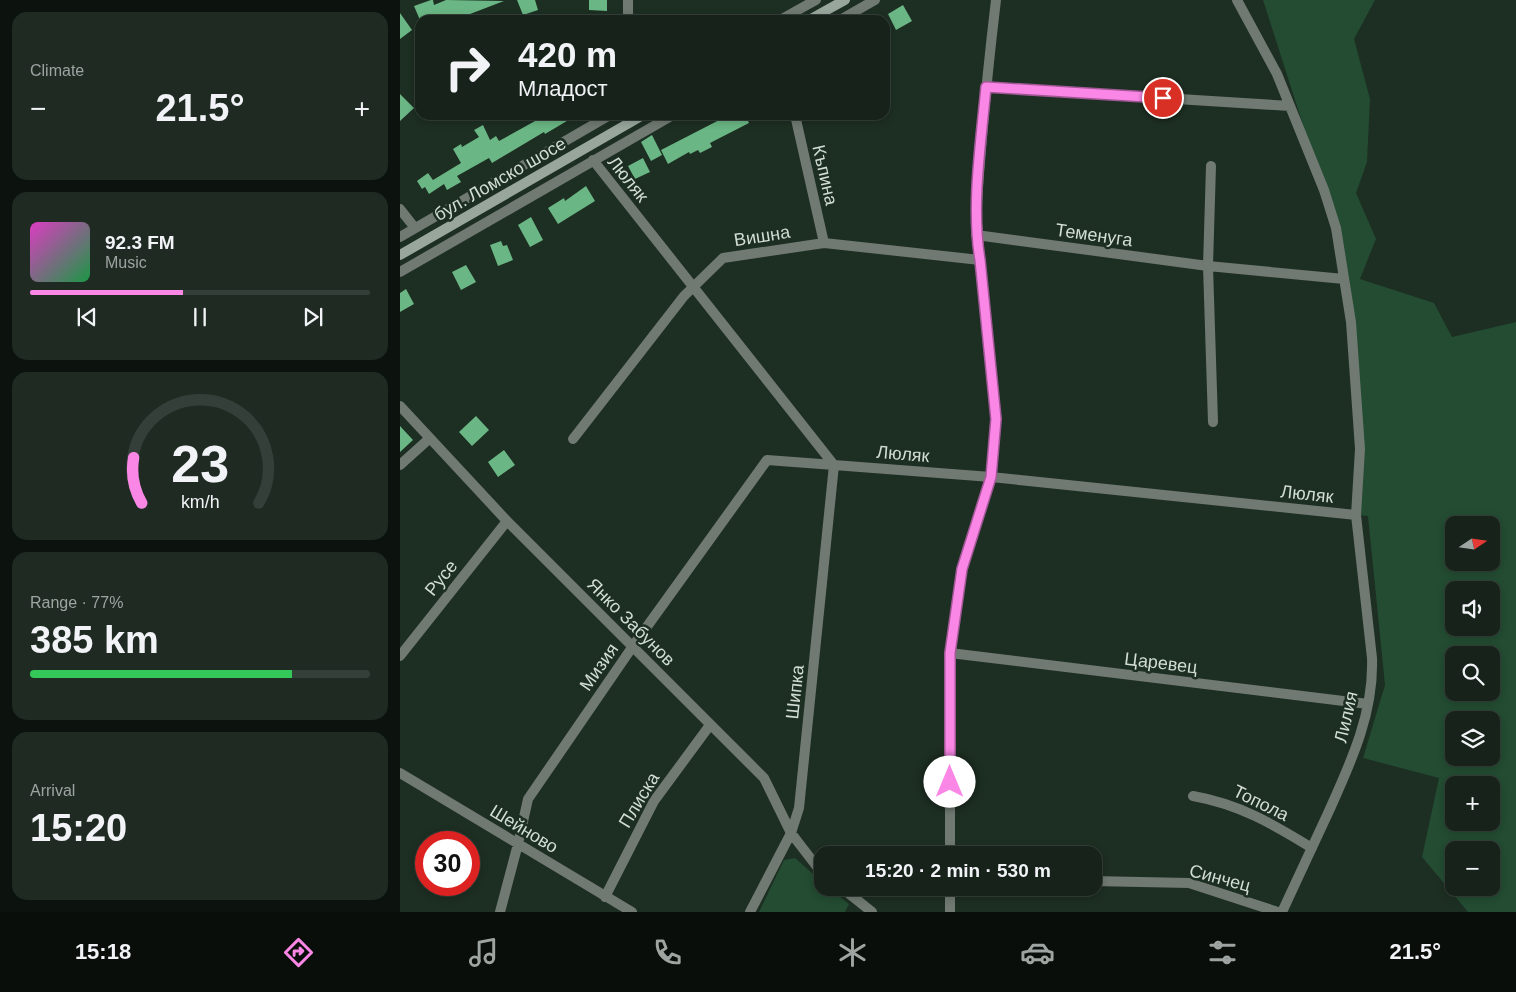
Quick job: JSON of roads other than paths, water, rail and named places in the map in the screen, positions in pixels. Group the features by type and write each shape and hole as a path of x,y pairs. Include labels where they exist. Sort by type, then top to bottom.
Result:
{"main road":[{"path":"819,15 845,0"},
{"name":"бул. Ломско шосе","path":"400,256 626,120"}],"street":[{"path":"628,0 628,15"},
{"path":"789,15 816,0"},
{"path":"849,15 875,0"},
{"path":"950,846 950,653 962,569 991,477 996,419 976,235 976,210 986,87 996,0"},
{"name":"Лилия","path":"1237,0 1277,74 1324,190 1334,221 1351,322 1360,449 1356,515 1372,658 1368,704 1363,729 1354,756 1282,912"},
{"path":"986,87 1290,106"},
{"path":"400,237 601,120"},
{"path":"646,120 651,128"},
{"path":"400,272 665,120"},
{"name":"Къпина","path":"796,120 824,243"},
{"name":"Люляк","path":"593,160 834,465 991,477 1356,515"},
{"path":"1211,166 1208,266 1213,422"},
{"path":"400,209 415,228"},
{"name":"Теменуга","path":"976,235 1208,266 1344,279"},
{"name":"Вишна","path":"573,439 684,296 723,258 824,243 980,260"},
{"name":"Янко Забунов","path":"400,406 507,521 764,778 791,833 814,862"},
{"path":"400,465 430,438"},
{"name":"Мизия","path":"500,912 528,799 633,646 768,460 834,465"},
{"name":"Шипка","path":"750,912 791,833 799,808 834,465"},
{"name":"Русе","path":"400,656 507,521"},
{"name":"Царевец","path":"950,653 1368,704"},
{"name":"Плиска","path":"605,897 654,801 710,725"},
{"name":"Шейново","path":"400,773 632,912"},
{"name":"Топола","path":"1193,796 1218,800 1241,809 1312,848"},
{"name":"Синчец","path":"1102,881 1189,884 1278,912"},
{"path":"852,896 872,912"},
{"path":"950,896 950,912"}]}
